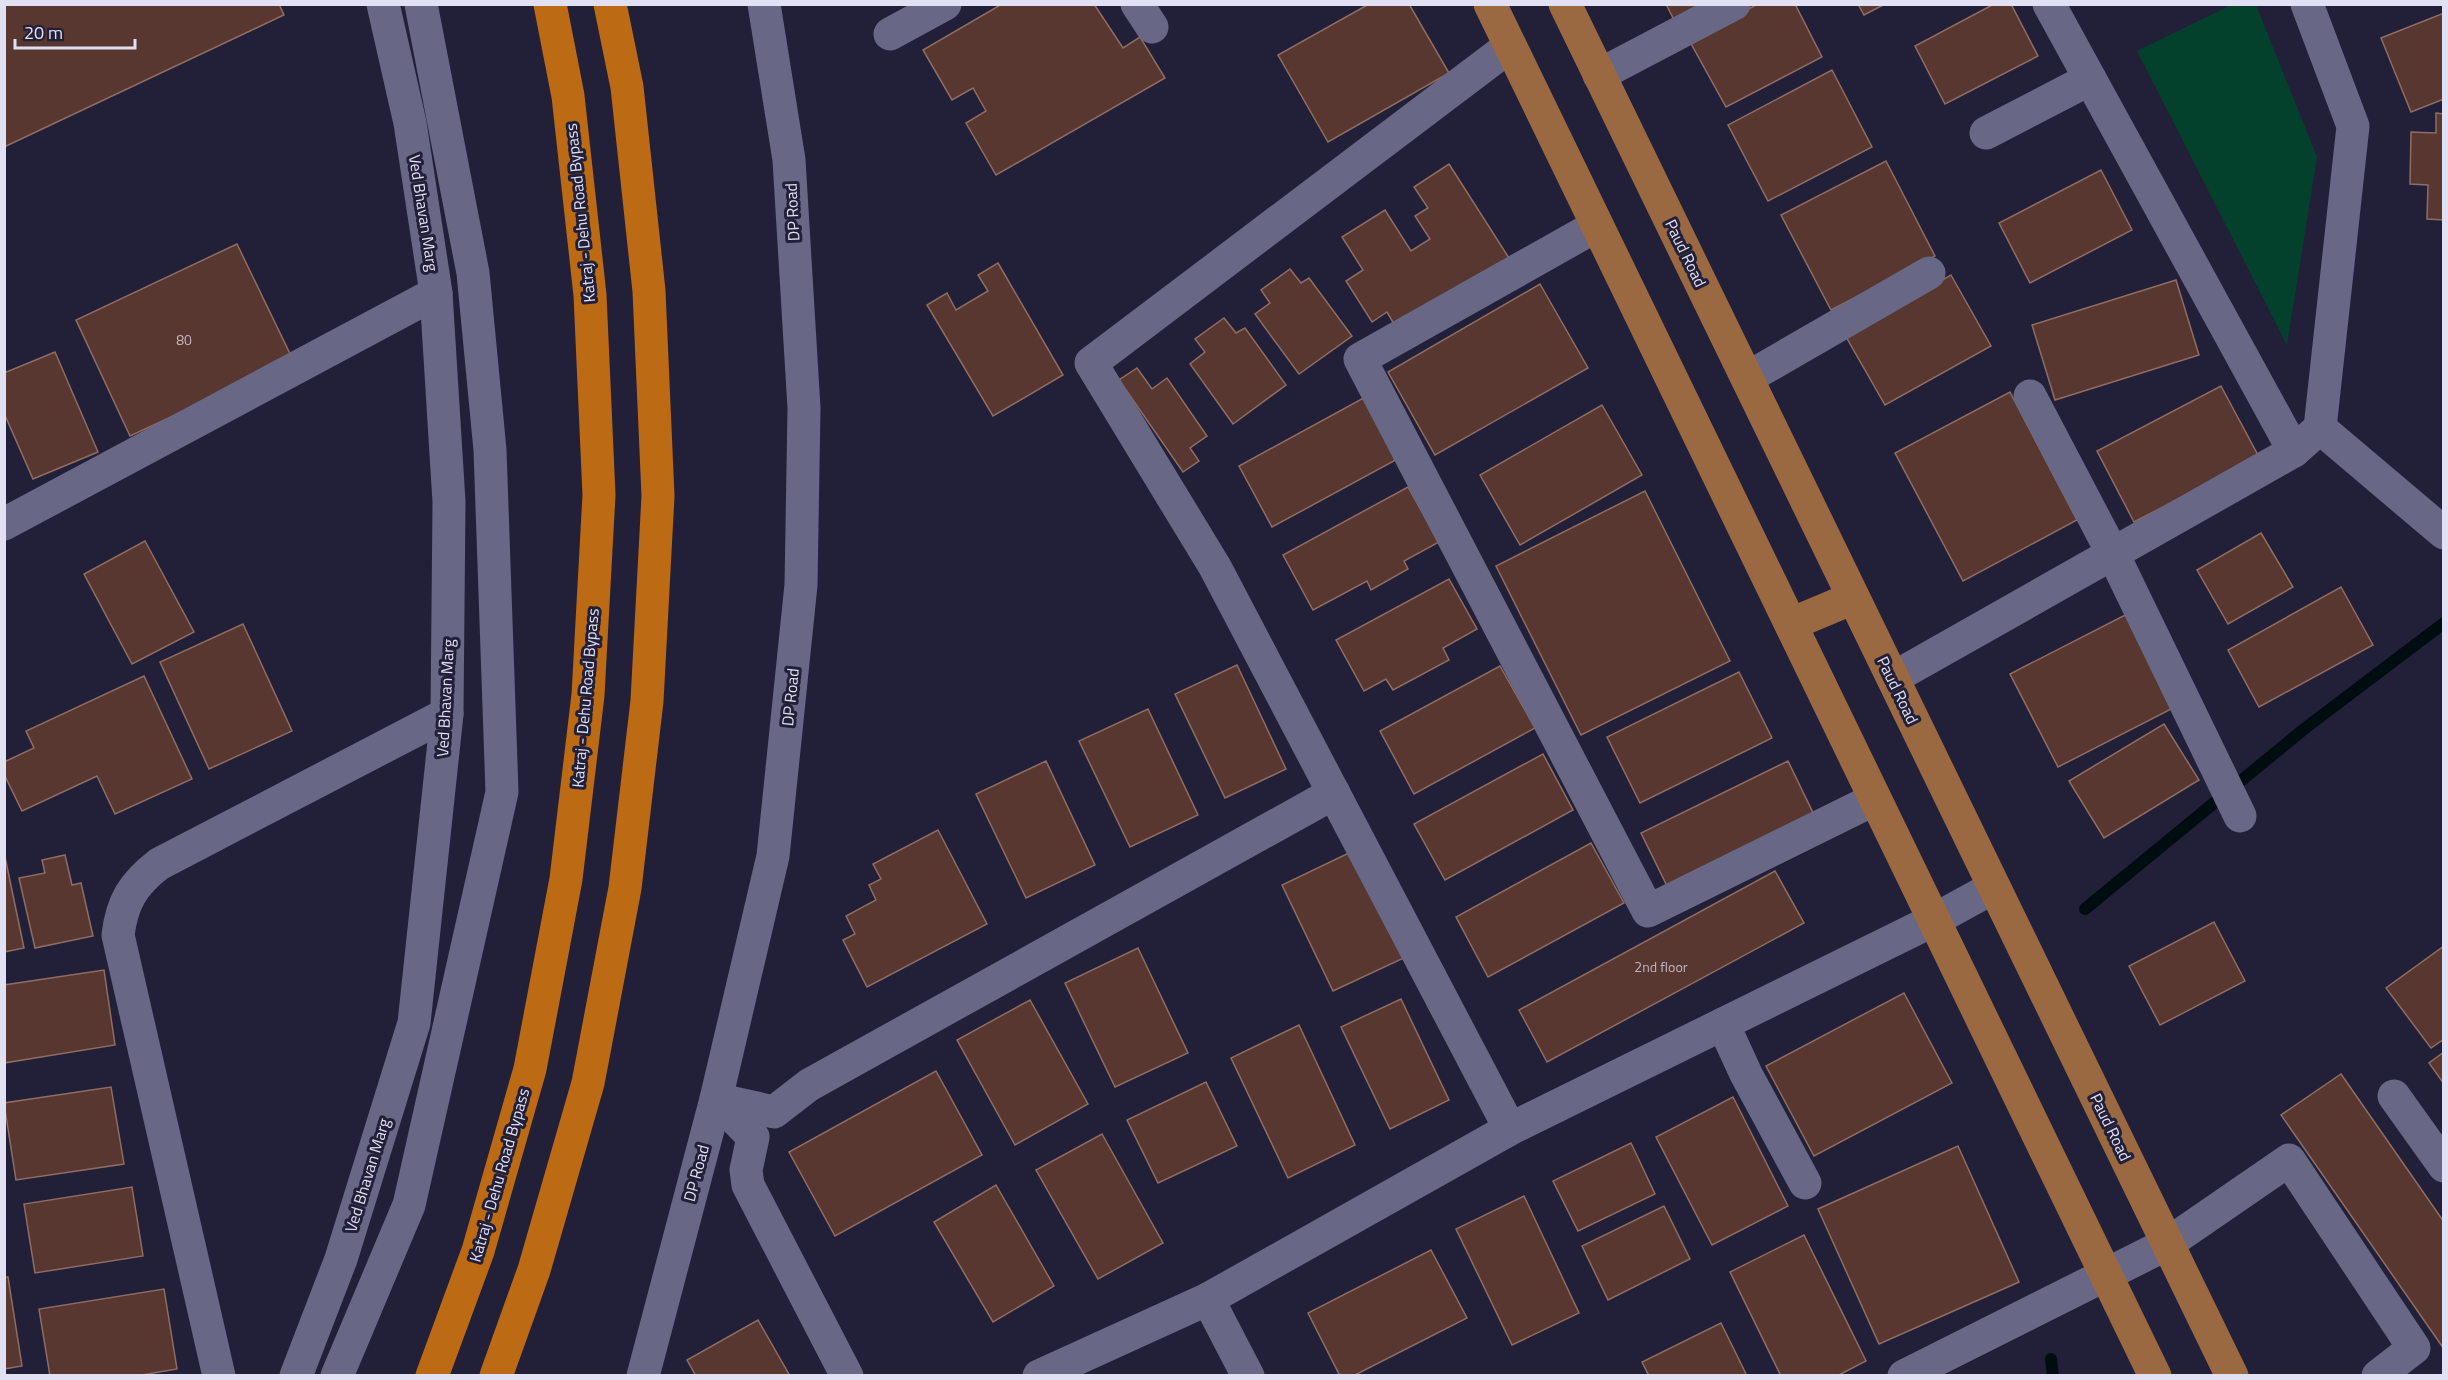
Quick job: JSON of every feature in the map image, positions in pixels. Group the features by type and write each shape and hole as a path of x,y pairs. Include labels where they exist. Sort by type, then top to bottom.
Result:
{"highway":[{"name":"Katraj - Dehu Road Bypass","path":"432,1376 478,1251 530,1069 566,879 588,695 599,495 590,296 568,96 550,4"},
{"path":"496,1376 534,1270 588,1083 625,888 647,701 658,496 649,291 627,87 610,4"}],"main road":[{"path":"1490,4 2155,1376"},
{"name":"Paud Road","path":"1565,4 2232,1376"},
{"path":"1791,624 1853,598"}],"street":[{"name":"Ved Bhavan Marg","path":"296,1376 341,1259 414,1023 447,714 449,502 436,293 410,123 383,4"},
{"path":"336,1376 410,1205 502,792 490,450 473,273 421,4"},
{"name":"DP Road","path":"643,1376 716,1099 773,856 801,585 804,408 790,172 764,4"},
{"path":"890,34 945,4"},
{"path":"1599,75 1734,4"},
{"path":"2049,4 2294,450"},
{"path":"1893,678 2294,450 2320,428 2353,126 2307,4"},
{"path":"1510,46 1091,363 1215,567 1510,1129"},
{"path":"1986,133 2090,79"},
{"path":"1596,226 1360,359 1648,911 1875,799"},
{"path":"1747,378 1929,273"},
{"path":"4,524 436,293"},
{"path":"2030,396 2113,554 2240,816"},
{"path":"2320,428 2439,529"},
{"path":"219,1376 118,935 120,916 127,899 141,878 159,864 447,714"},
{"path":"716,1099 774,1112 810,1085 1334,793"},
{"path":"1039,1376 1208,1299 1510,1129 1934,920 1994,887"},
{"path":"1723,1024 1746,1074 1805,1183"},
{"path":"2394,1096 2444,1166"},
{"path":"716,1099 753,1137 746,1170 748,1185 847,1376"},
{"path":"1904,1376 2167,1244 2289,1160 2414,1348 2378,1376"},
{"path":"1208,1299 1248,1376"}],"green space":[{"path":"2233,4 2256,5 2317,157 2287,345 2137,51"}],"building":[{"path":"4,4 279,4 284,15 4,147"},
{"path":"1002,4 1094,4 1123,48 1140,37 1165,78 996,175 966,123 986,111 973,88 952,100 923,50"},
{"path":"1369,4 1409,4 1449,73 1328,142 1278,55"},
{"path":"1666,4 1708,4 1675,22"},
{"path":"1758,4 1795,4 1822,57 1726,107 1689,40"},
{"path":"1858,4 1885,4 1864,15"},
{"path":"1994,4 2011,4 2038,56 1945,104 1915,46"},
{"path":"2444,13 2444,99 2411,112 2381,38"},
{"path":"1832,70 1872,147 1768,201 1728,125"},
{"path":"2436,113 2444,114 2444,220 2427,219 2428,185 2410,184 2411,132 2436,133"},
{"path":"1886,161 1935,256 1831,310 1781,215"},
{"path":"1449,164 1509,258 1397,329 1387,312 1372,322 1346,281 1363,270 1342,237 1385,210 1411,251 1430,239 1415,216 1428,208 1414,187"},
{"path":"2101,170 2132,230 2030,283 1999,223"},
{"path":"237,244 293,360 130,436 76,320"},
{"path":"998,263 1063,375 993,416 927,305 947,293 956,310 988,291 978,275"},
{"path":"1290,269 1301,283 1309,278 1352,336 1299,374 1255,314 1270,303 1261,290"},
{"path":"1951,275 1991,346 1885,405 1845,335"},
{"path":"2176,280 2199,355 2055,400 2032,325"},
{"path":"1540,284 1588,368 1435,455 1388,372"},
{"path":"1224,318 1236,333 1245,328 1286,385 1233,424 1190,364 1205,352 1195,339"},
{"path":"55,352 98,452 33,479 4,413 4,373"},
{"path":"1137,368 1152,389 1167,378 1207,436 1190,448 1199,461 1183,472 1119,380"},
{"path":"2221,386 2259,457 2134,522 2097,451"},
{"path":"2010,392 2077,520 1963,581 1895,453"},
{"path":"1369,395 1403,456 1272,527 1239,466"},
{"path":"1602,405 1642,475 1520,545 1480,475"},
{"path":"1408,487 1439,542 1404,561 1408,569 1371,590 1367,581 1313,610 1283,555"},
{"path":"1645,491 1730,661 1581,735 1496,566"},
{"path":"2261,533 2293,587 2228,624 2197,570"},
{"path":"145,541 194,632 132,664 84,574"},
{"path":"1449,579 1477,629 1443,648 1449,660 1393,690 1386,679 1364,691 1336,640"},
{"path":"2341,587 2373,645 2259,707 2228,650"},
{"path":"2133,611 2181,704 2058,767 2010,674"},
{"path":"243,624 292,731 209,769 160,662"},
{"path":"1237,665 1286,769 1225,798 1175,694"},
{"path":"1500,666 1535,728 1414,794 1380,731"},
{"path":"1739,672 1772,738 1640,803 1607,737"},
{"path":"144,676 192,779 115,814 97,776 22,811 4,774 4,762 34,748 26,731"},
{"path":"1148,709 1198,815 1130,847 1079,741"},
{"path":"2164,724 2199,780 2104,838 2069,781"},
{"path":"1543,754 1573,810 1445,880 1414,824"},
{"path":"1046,761 1095,865 1026,898 976,794"},
{"path":"1788,761 1817,821 1670,892 1641,833"},
{"path":"938,830 987,924 867,987 843,940 855,934 846,916 876,900 869,885 881,879 873,864"},
{"path":"1591,843 1624,903 1488,977 1456,917"},
{"path":"1355,850 1406,957 1333,991 1282,885"},
{"path":"4,852 24,948 4,952"},
{"path":"65,855 72,885 81,883 93,936 35,948 19,878 45,873 42,860"},
{"path":"1775,871 1804,923 1547,1062 1519,1010"},
{"path":"2214,922 2245,981 2160,1025 2129,966"},
{"path":"2444,946 2444,1039 2431,1048 2386,988"},
{"path":"1138,948 1188,1053 1115,1087 1065,983"},
{"path":"104,970 115,1045 4,1063 4,985"},
{"path":"1904,993 1952,1083 1814,1156 1766,1066"},
{"path":"1401,999 1449,1100 1390,1129 1341,1027"},
{"path":"1030,1000 1088,1104 1015,1145 957,1040"},
{"path":"1299,1025 1355,1145 1288,1178 1231,1058"},
{"path":"2444,1052 2444,1084 2429,1063"},
{"path":"936,1071 982,1155 835,1236 789,1152"},
{"path":"2341,1074 2444,1222 2444,1349 2281,1115"},
{"path":"1206,1082 1237,1146 1158,1183 1127,1120"},
{"path":"111,1087 124,1164 16,1180 4,1103"},
{"path":"1733,1097 1788,1206 1712,1245 1656,1137"},
{"path":"1102,1134 1163,1243 1098,1279 1036,1170"},
{"path":"1631,1143 1655,1194 1578,1231 1553,1181"},
{"path":"1958,1146 2019,1282 1879,1344 1818,1209"},
{"path":"996,1185 1054,1286 993,1322 934,1222"},
{"path":"132,1187 143,1256 35,1273 24,1204"},
{"path":"1524,1196 1579,1313 1512,1345 1456,1229"},
{"path":"1664,1206 1690,1259 1608,1300 1582,1246"},
{"path":"1804,1235 1866,1361 1837,1376 1781,1376 1730,1272"},
{"path":"1431,1250 1467,1318 1353,1376 1340,1376 1308,1313"},
{"path":"4,1277 8,1277 22,1366 4,1369"},
{"path":"164,1289 177,1369 136,1376 50,1376 39,1309"},
{"path":"758,1320 790,1376 696,1376 687,1360"},
{"path":"1721,1323 1747,1376 1649,1376 1642,1362"}],"waterway":[{"path":"2085,909 2304,729 2444,623"},
{"path":"2051,1359 2053,1376"}]}
